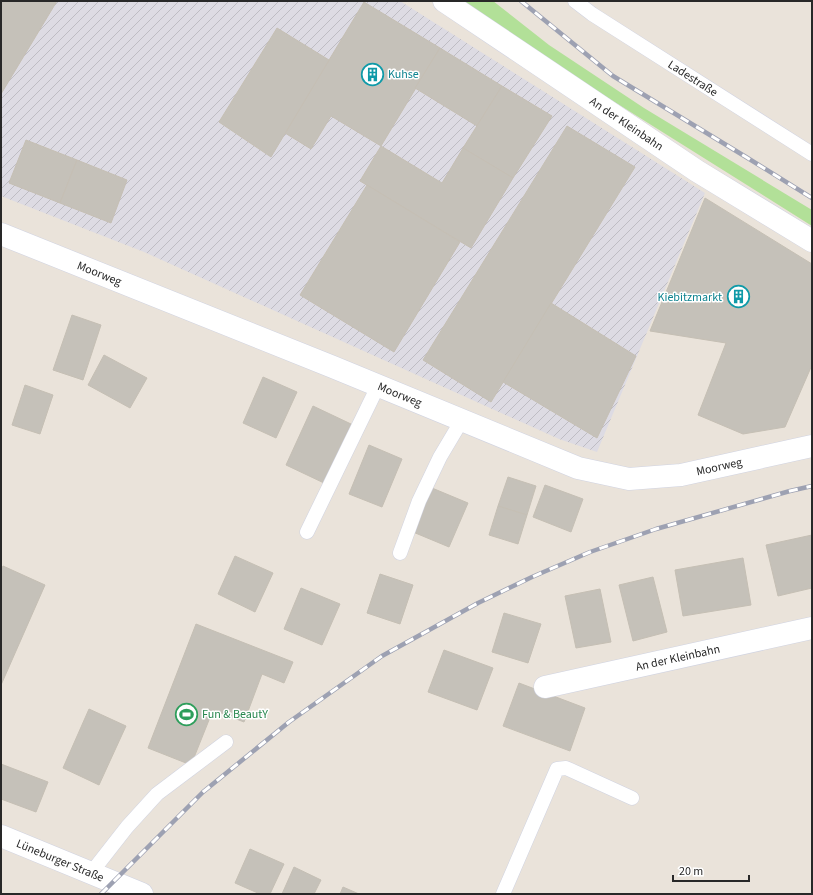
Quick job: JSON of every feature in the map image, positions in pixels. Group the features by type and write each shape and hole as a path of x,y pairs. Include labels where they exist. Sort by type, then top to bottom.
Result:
{"street":[{"name":"An der Kleinbahn","path":"444,1 692,168 812,241"},
{"name":"Moorweg","path":"1,234 578,468 629,479 681,475 812,446"},
{"name":"An der Kleinbahn","path":"545,687 812,628"},
{"name":"Lüneburger Straße","path":"1,836 142,894"}],"lane":[{"name":"Ladestraße","path":"575,1 598,18 812,154"},
{"path":"307,532 378,386"},
{"path":"400,553 419,501 440,457 462,420"},
{"path":"91,873 127,827 157,794 226,742"},
{"path":"503,894 557,769 566,768 632,798"}],"shaded area":[{"path":"1,1 400,1 705,193 597,452 559,439 144,252 1,196"}],"green space":[{"path":"462,1 493,1 549,45 644,108 812,210 812,226 554,64"}],"building":[{"path":"1,1 57,1 1,94"},
{"name":"Kuhse","path":"364,2 440,48 381,146 331,116 311,149 285,133"},
{"path":"277,28 329,60 271,157 219,122"},
{"path":"440,48 502,86 477,126 415,88"},
{"path":"502,86 552,116 513,178 463,148"},
{"path":"567,126 635,167 491,402 423,360"},
{"path":"26,140 77,160 60,203 9,183"},
{"path":"381,146 442,183 463,148 513,178 471,248 360,181"},
{"path":"77,160 127,180 111,223 60,203"},
{"path":"367,185 460,242 394,352 300,295"},
{"name":"Kiebitzmarkt","path":"705,198 812,264 812,365 785,427 743,434 698,415 726,343 650,331"},
{"path":"551,303 636,356 597,438 503,382"},
{"path":"72,315 101,325 83,380 53,370"},
{"path":"104,355 147,378 130,408 88,385"},
{"path":"263,377 297,392 276,438 243,423"},
{"path":"25,385 53,395 40,434 12,425"},
{"path":"313,406 351,424 324,483 286,465"},
{"path":"369,445 402,459 382,507 349,494"},
{"path":"508,477 536,486 527,515 498,506"},
{"path":"545,485 583,499 571,532 533,517"},
{"path":"432,488 468,503 449,547 413,532"},
{"path":"498,506 527,515 518,544 489,535"},
{"path":"812,535 812,588 778,596 766,545"},
{"path":"235,556 273,573 255,612 218,594"},
{"path":"743,558 751,605 683,616 675,570"},
{"path":"3,566 45,585 1,685 1,570"},
{"path":"380,574 413,585 400,624 367,613"},
{"path":"653,577 667,632 633,641 619,585"},
{"path":"301,588 340,604 322,645 284,629"},
{"path":"600,589 611,642 576,648 565,596"},
{"path":"504,613 541,624 528,663 492,652"},
{"path":"196,624 293,662 284,683 262,674 244,722 213,710 191,765 148,748"},
{"path":"444,650 493,668 477,710 428,692"},
{"path":"519,683 585,708 570,751 503,726"},
{"path":"89,709 126,726 99,785 63,768"},
{"path":"1,764 48,782 36,812 1,799"},
{"path":"250,849 284,864 270,894 260,894 235,883"},
{"path":"294,867 321,880 314,894 282,894"},
{"path":"343,887 359,894 340,894"}],"railway":[{"path":"521,1 613,76 812,198"},
{"path":"101,894 203,792 289,722 382,656 478,603 532,577 590,552 656,529 812,486"}],"place":[{"name":"Kuhse","path":"372,74"},
{"name":"Kiebitzmarkt","path":"738,297"},
{"name":"Fun & BeautY","path":"186,714"}]}
